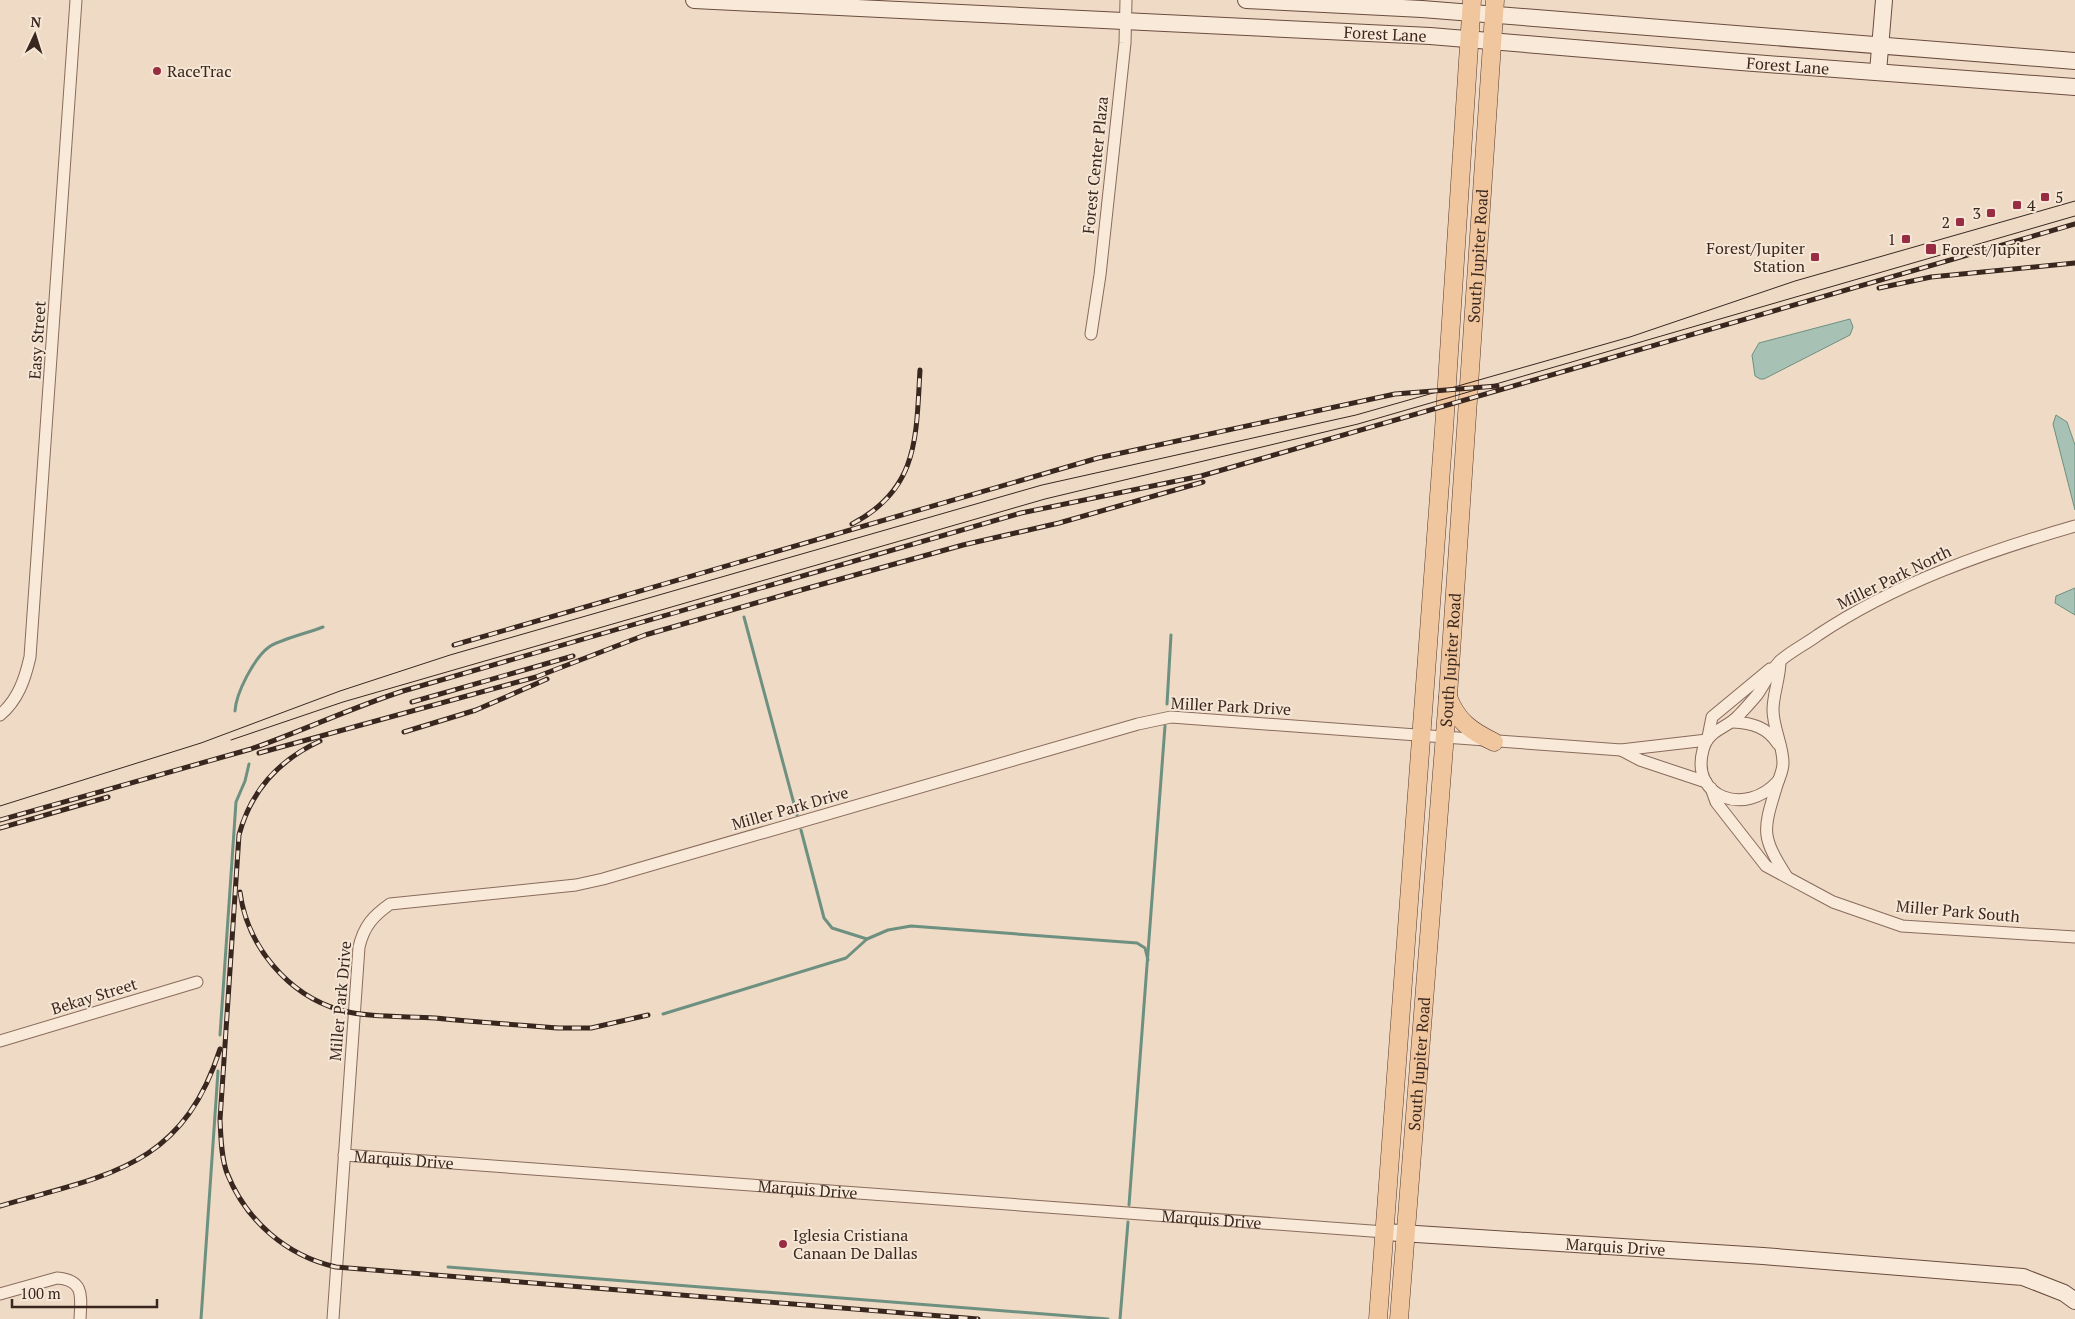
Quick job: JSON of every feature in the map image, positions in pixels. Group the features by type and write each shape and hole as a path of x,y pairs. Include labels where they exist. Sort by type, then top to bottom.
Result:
{"main road":[{"name":"Forest Lane","path":"694,0 944,6 1127,23 1470,39 2075,87"},
{"name":"Forest Lane","path":"1246,0 1495,8 1881,45 2075,61"},
{"path":"1878,72 1884,0"},
{"name":"South Jupiter Road","path":"1378,1319 1422,736 1472,7"},
{"name":"South Jupiter Road","path":"1399,1319 1448,696 1495,8"},
{"path":"2019,82 2020,56"},
{"path":"1457,247 1479,248"},
{"path":"1436,538 1458,539"},
{"path":"1448,696 1453,711 1463,724 1494,742"},
{"path":"1404,983 1425,985"},
{"name":"Marquis Drive","path":"1385,1232 1763,1256 2023,1277 2064,1293 2075,1301"}],"street":[{"name":"Easy Street","path":"0,715 10,706 24,682 30,657 76,0"},
{"name":"Forest Center Plaza","path":"1090,334 1100,276 1127,23 1126,0"},
{"name":"Miller Park North","path":"1707,740 1722,726 1733,722 1756,696 1780,662 1854,611 1962,562 2075,526"},
{"path":"1709,785 1701,766 1712,717 1780,662"},
{"path":"1780,662 1780,674 1773,708 1783,764 1769,807 1766,837 1771,852 1788,879"},
{"name":"Miller Park Drive","path":"333,1319 359,947 363,930 376,914 390,904 576,885 603,879 1154,719 1171,716 1494,742 1621,750"},
{"path":"1733,722 1744,722 1761,727 1769,732 1780,747"},
{"path":"1621,750 1707,740"},
{"path":"1621,750 1640,760 1709,785 1725,798 1747,800 1767,792 1778,780"},
{"name":"Miller Park South","path":"1709,785 1716,802 1766,866 1833,902 1902,926 2075,937"},
{"name":"Bekay Street","path":"0,1041 197,982"},
{"name":"Marquis Drive","path":"344,1154 1385,1232"},
{"path":"0,1294 57,1278 66,1278 75,1283 82,1293 80,1319"}],"shaded area":[{"path":"1850,319 1853,327 1850,335 1764,379 1755,376 1752,355 1759,343"},
{"path":"2056,415 2067,422 2075,445 2075,510 2053,424"},
{"path":"2075,588 2075,615 2055,603 2056,596"}],"waterway":[{"path":"744,617 797,815"},
{"path":"235,711 242,686 263,652 280,642 323,627"},
{"path":"1167,704 1171,635"},
{"path":"1129,1205 1165,726"},
{"path":"220,1035 236,802 245,781 249,764"},
{"path":"801,830 824,918 832,928 867,939 888,930 911,926 1137,943 1145,948 1148,960"},
{"path":"663,1014 846,958 867,939"},
{"path":"201,1319 218,1071"},
{"path":"1120,1319 1128,1222"},
{"path":"448,1267 1108,1319"}],"tram line":[{"path":"0,806 201,743 340,691 450,655 1042,485 1356,415 1630,337 1795,281 2075,201"},
{"path":"231,740 343,702 1045,499 1358,424 2075,216"}],"railway":[{"path":"0,820 251,749 403,691 1021,513 1201,476 2075,224"},
{"path":"1879,288 1931,277 2075,263"},
{"path":"852,524 874,510 890,495 902,478 910,459 914,439 920,370"},
{"path":"454,645 1098,458 1395,394 1497,386"},
{"path":"259,753 536,677 645,635 801,590 963,545 1059,523 1203,482"},
{"path":"412,702 573,656"},
{"path":"404,732 476,710 547,679"},
{"path":"320,741 292,757 269,778 251,804 239,835 220,1120 222,1154 227,1173 235,1190 245,1206 270,1234 301,1254 318,1262 336,1267 978,1319"},
{"path":"0,828 108,797"},
{"path":"240,892 244,912 251,931 273,966 303,993 321,1003 340,1010 375,1016 435,1018 559,1028 591,1028 648,1015"},
{"path":"0,1206 107,1174 136,1160 162,1143 185,1119 204,1089 220,1049"}],"place":[{"name":"RaceTrac","path":"157,71"},
{"name":"5","path":"2045,197"},
{"name":"4","path":"2017,205"},
{"name":"3","path":"1991,213"},
{"name":"2","path":"1960,222"},
{"name":"1","path":"1906,239"},
{"name":"Forest/Jupiter","path":"1931,249"},
{"name":"Forest/Jupiter Station","path":"1815,257"},
{"name":"Iglesia Cristiana Canaan De Dallas","path":"783,1244"}]}
